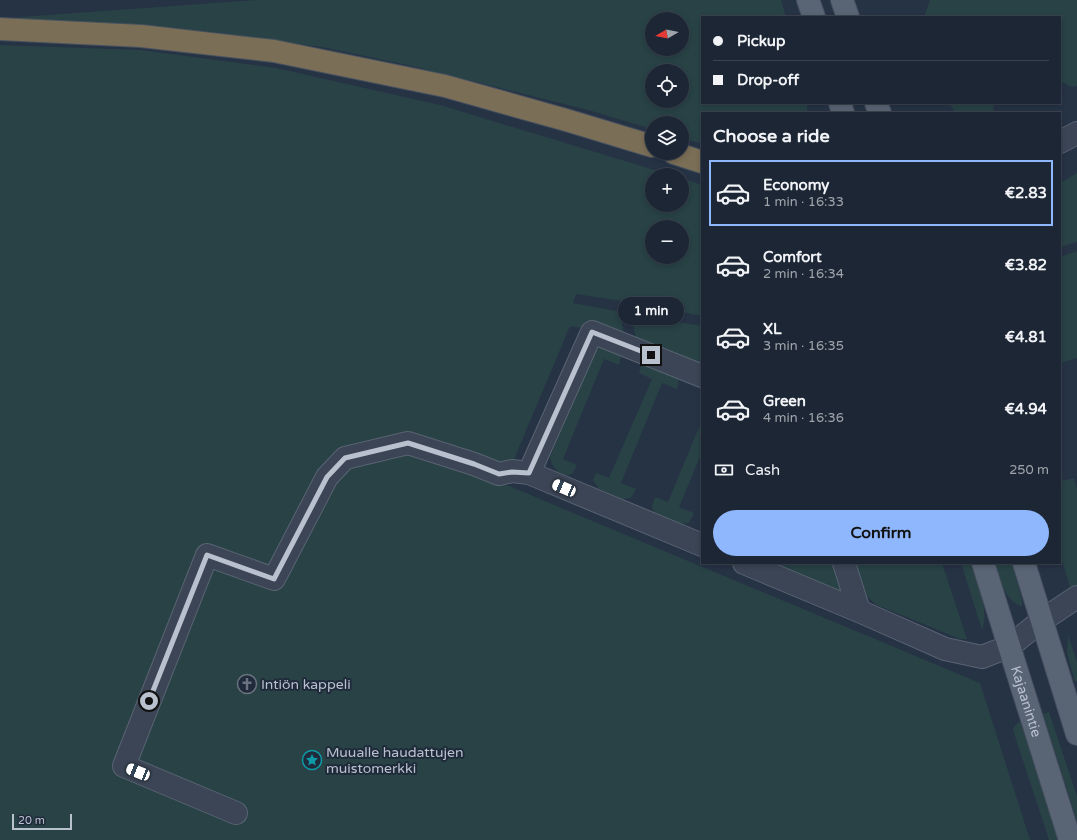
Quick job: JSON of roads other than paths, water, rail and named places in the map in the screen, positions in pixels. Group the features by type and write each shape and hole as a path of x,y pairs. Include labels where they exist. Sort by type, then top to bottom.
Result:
{"highway":[{"path":"0,29 141,36 274,51 445,86 645,144"},
{"path":"689,158 701,162"}],"main road":[{"path":"808,0 814,16"},
{"path":"842,0 848,16"},
{"name":"Kajaanintie","path":"983,564 1070,840"},
{"path":"1024,564 1041,622 1077,734"}],"street":[{"path":"1061,141 1077,133"},
{"path":"529,473 592,332 701,376"},
{"path":"236,812 124,766 207,555 274,579 327,477 345,458 408,443 474,464 499,474 512,472 529,473 701,545"},
{"path":"746,564 945,649 982,657 1010,646 1077,597"},
{"path":"844,564 858,611"}],"place":[{"name":"Intiön kappeli","path":"247,684"},
{"name":"Muualle haudattujen muistomerkki","path":"312,760"}]}
